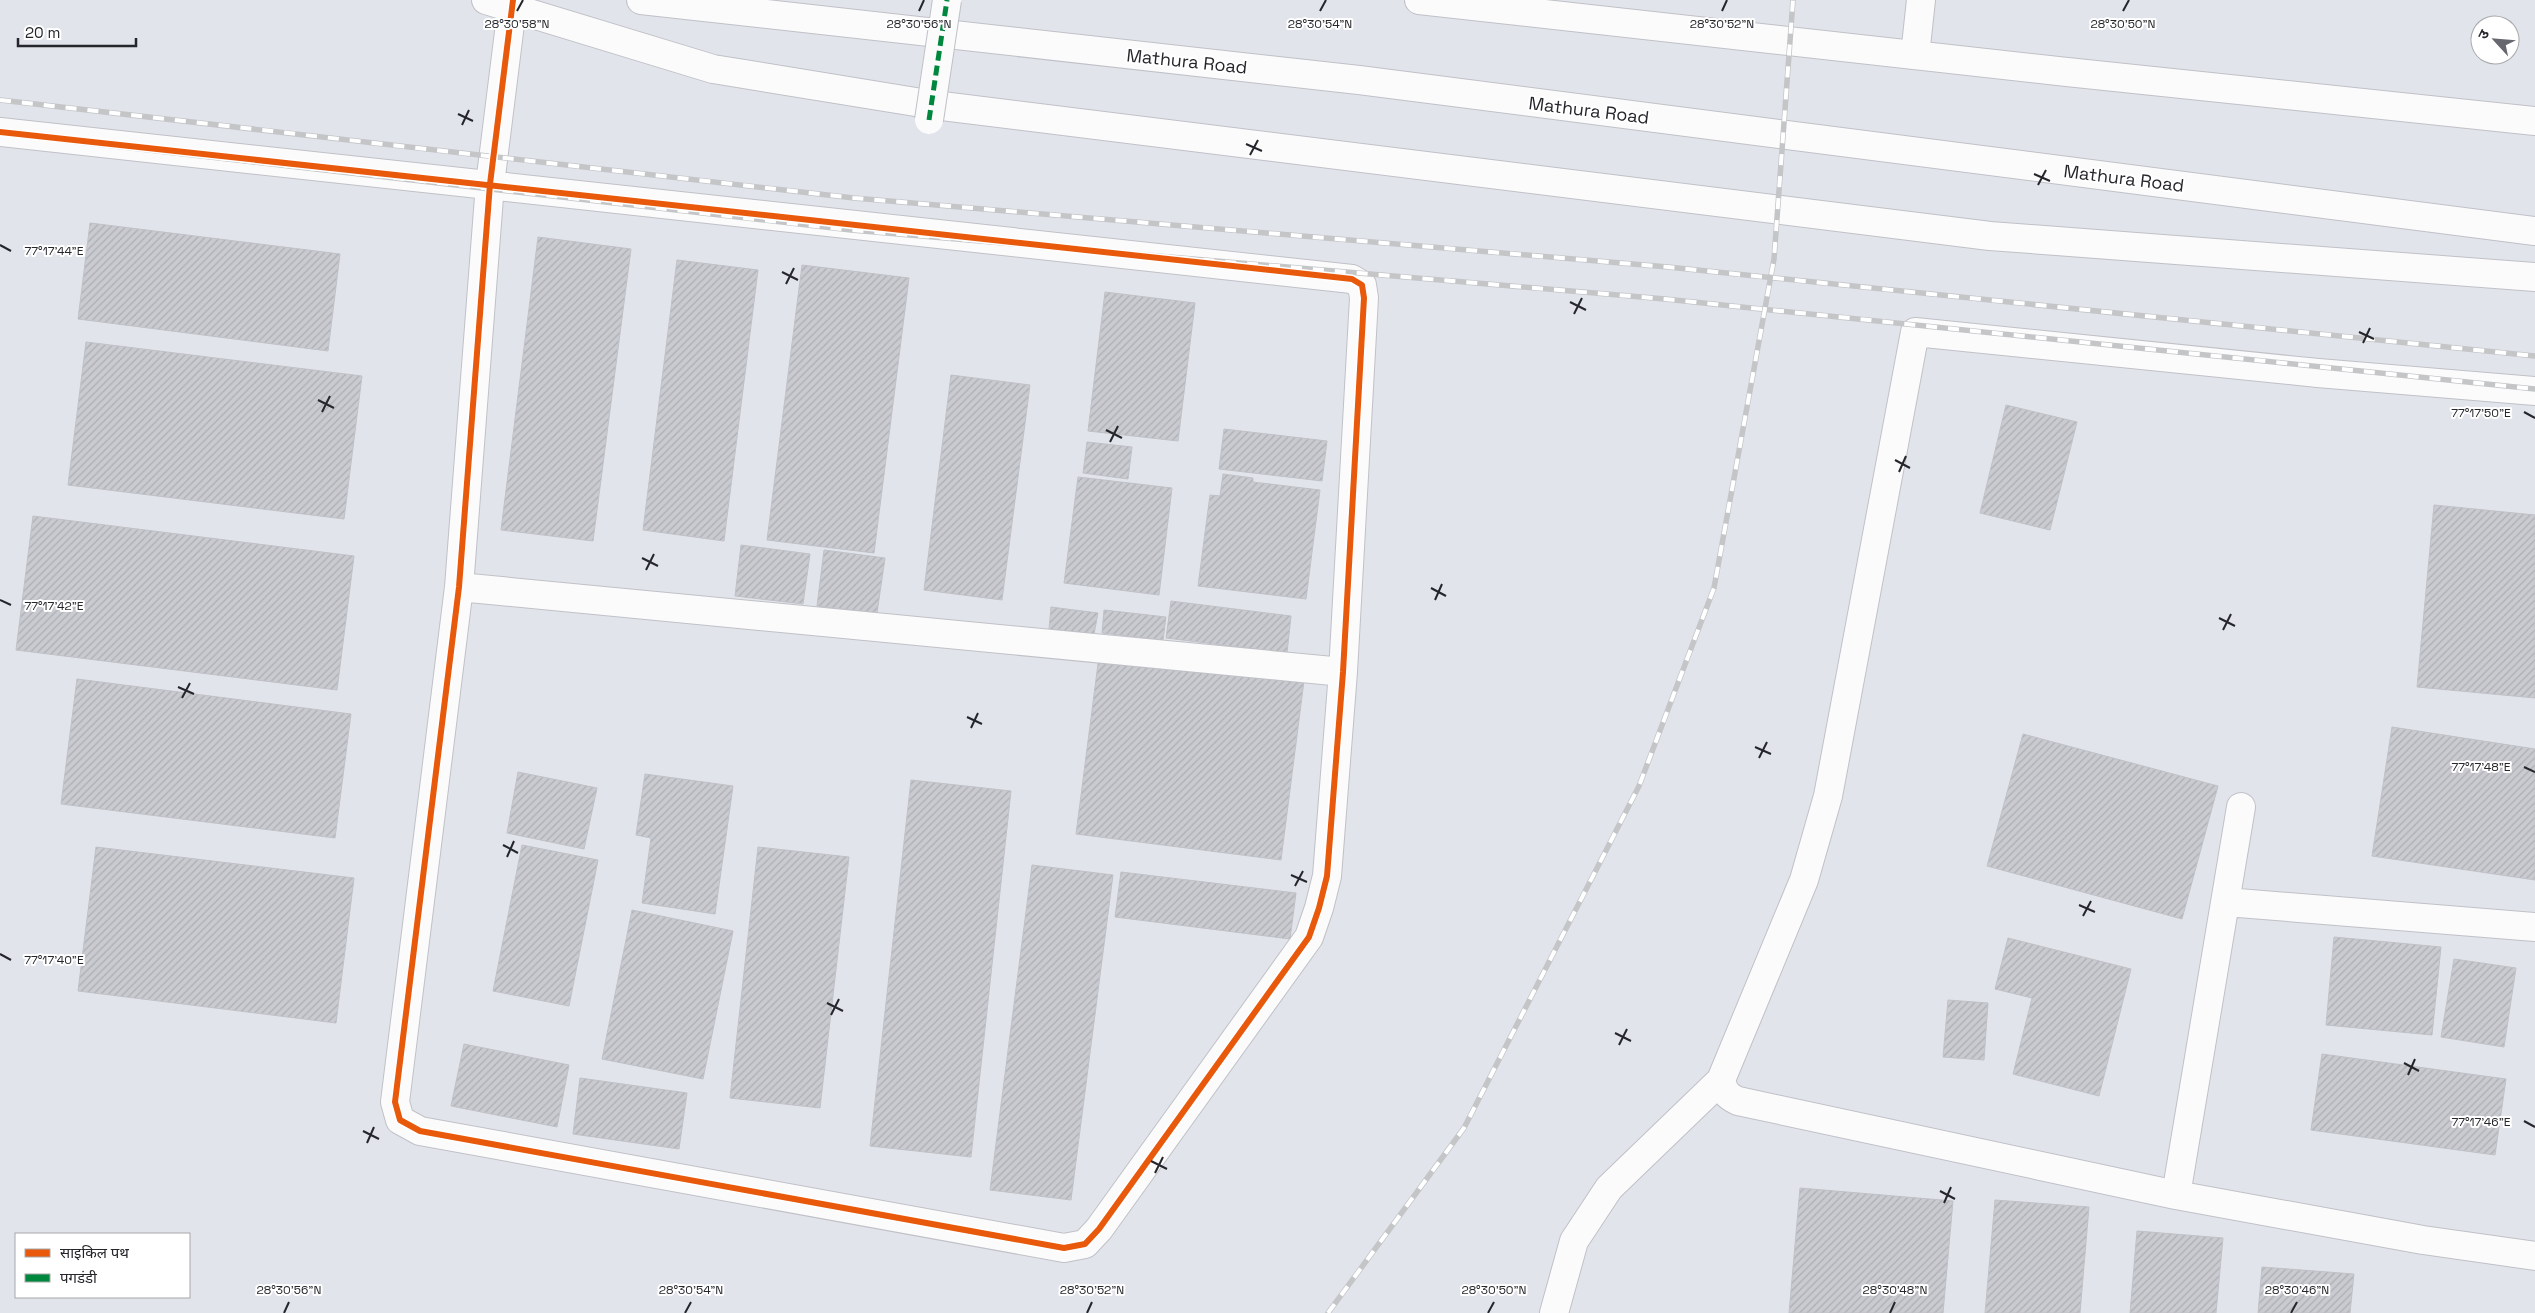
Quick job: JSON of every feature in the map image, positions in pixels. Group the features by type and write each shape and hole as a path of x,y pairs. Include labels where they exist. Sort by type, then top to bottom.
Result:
{"main road":[{"path":"486,0 512,4 713,69 934,105 1990,236 2535,277"},
{"name":"Mathura Road","path":"641,0 1359,80 2535,230"},
{"path":"929,120 947,0"},
{"path":"1419,0 2535,121"},
{"path":"1915,55 1921,0"},
{"path":"0,132 490,184 1352,279 1362,285 1364,298 1343,672 1327,876 1319,908 1309,938 1099,1229 1085,1244 1064,1248 420,1131 400,1120 395,1102 459,588 490,184 512,4"},
{"path":"1554,1313 1574,1240 1609,1188 1721,1080 1804,880 1828,796 1915,332 2318,373 2535,391"},
{"path":"459,588 1343,672"},
{"path":"2176,1195 2241,807"},
{"path":"2226,902 2535,927"},
{"path":"1721,1080 1727,1096 1738,1101 2176,1195 2423,1240 2535,1256"}],"building":[{"path":"90,223 340,254 328,351 78,319"},
{"path":"538,237 631,249 593,541 501,530"},
{"path":"677,260 758,270 724,541 643,530"},
{"path":"802,265 909,278 874,553 767,540"},
{"path":"1105,292 1195,303 1178,441 1088,431"},
{"path":"86,342 362,376 344,519 68,485"},
{"path":"951,375 1030,385 1002,600 924,590"},
{"path":"2006,405 2077,422 2050,530 1980,513"},
{"path":"1224,429 1327,441 1322,481 1219,469"},
{"path":"1087,442 1132,447 1128,479 1083,473"},
{"path":"1223,474 1253,478 1253,482 1320,490 1306,599 1198,586 1210,495 1220,496"},
{"path":"1078,477 1172,488 1159,595 1064,583"},
{"path":"2434,505 2535,515 2535,698 2417,687"},
{"path":"33,516 354,556 337,690 16,650"},
{"path":"741,545 810,554 803,604 735,596"},
{"path":"824,550 885,558 877,613 817,606"},
{"path":"1171,601 1291,616 1287,653 1166,638"},
{"path":"1051,607 1098,613 1094,634 1049,629"},
{"path":"1104,610 1166,617 1163,640 1102,633"},
{"path":"1099,656 1304,681 1281,860 1076,834"},
{"path":"77,679 351,714 335,838 61,804"},
{"path":"2392,727 2535,749 2535,880 2372,856"},
{"path":"2023,734 2218,786 2182,919 1987,866"},
{"path":"518,772 597,788 584,849 507,833"},
{"path":"645,774 733,786 715,914 642,903 651,838 636,835"},
{"path":"911,780 1011,791 971,1157 870,1146"},
{"path":"522,845 598,860 569,1006 493,991"},
{"path":"96,847 354,878 336,1023 78,991"},
{"path":"758,847 849,857 820,1108 730,1098"},
{"path":"1032,865 1113,875 1071,1200 990,1190"},
{"path":"1121,872 1296,893 1290,939 1115,917"},
{"path":"632,910 733,931 703,1079 602,1059"},
{"path":"2334,937 2441,947 2432,1035 2326,1025"},
{"path":"2008,938 2131,969 2099,1096 2013,1074 2032,998 1995,989"},
{"path":"2454,959 2516,968 2504,1047 2441,1037"},
{"path":"1948,1000 1988,1003 1984,1060 1943,1057"},
{"path":"464,1044 569,1065 557,1127 451,1106"},
{"path":"2322,1054 2506,1079 2495,1155 2311,1130"},
{"path":"580,1078 687,1093 679,1149 573,1134"},
{"path":"1800,1188 1953,1201 1943,1313 1789,1313"},
{"path":"1995,1200 2089,1207 2080,1313 1985,1313"},
{"path":"2137,1231 2223,1238 2216,1313 2130,1313"},
{"path":"2262,1267 2354,1274 2350,1313 2258,1313"}],"railway":[{"path":"1328,1313 1464,1128 1639,786 1714,588 1774,259 1793,0"},
{"path":"0,100 854,198 1668,267 2535,356"},
{"path":"0,133 851,230 1665,299 2535,389"}],"marked path":[{"path":"929,120 947,0"}],"cycle path":[{"path":"0,132 1352,279 1362,285 1364,298 1343,672 1327,876 1319,908 1309,937 1099,1229 1085,1244 1064,1248 420,1131 400,1120 395,1102 459,587 490,184 513,0"}]}
